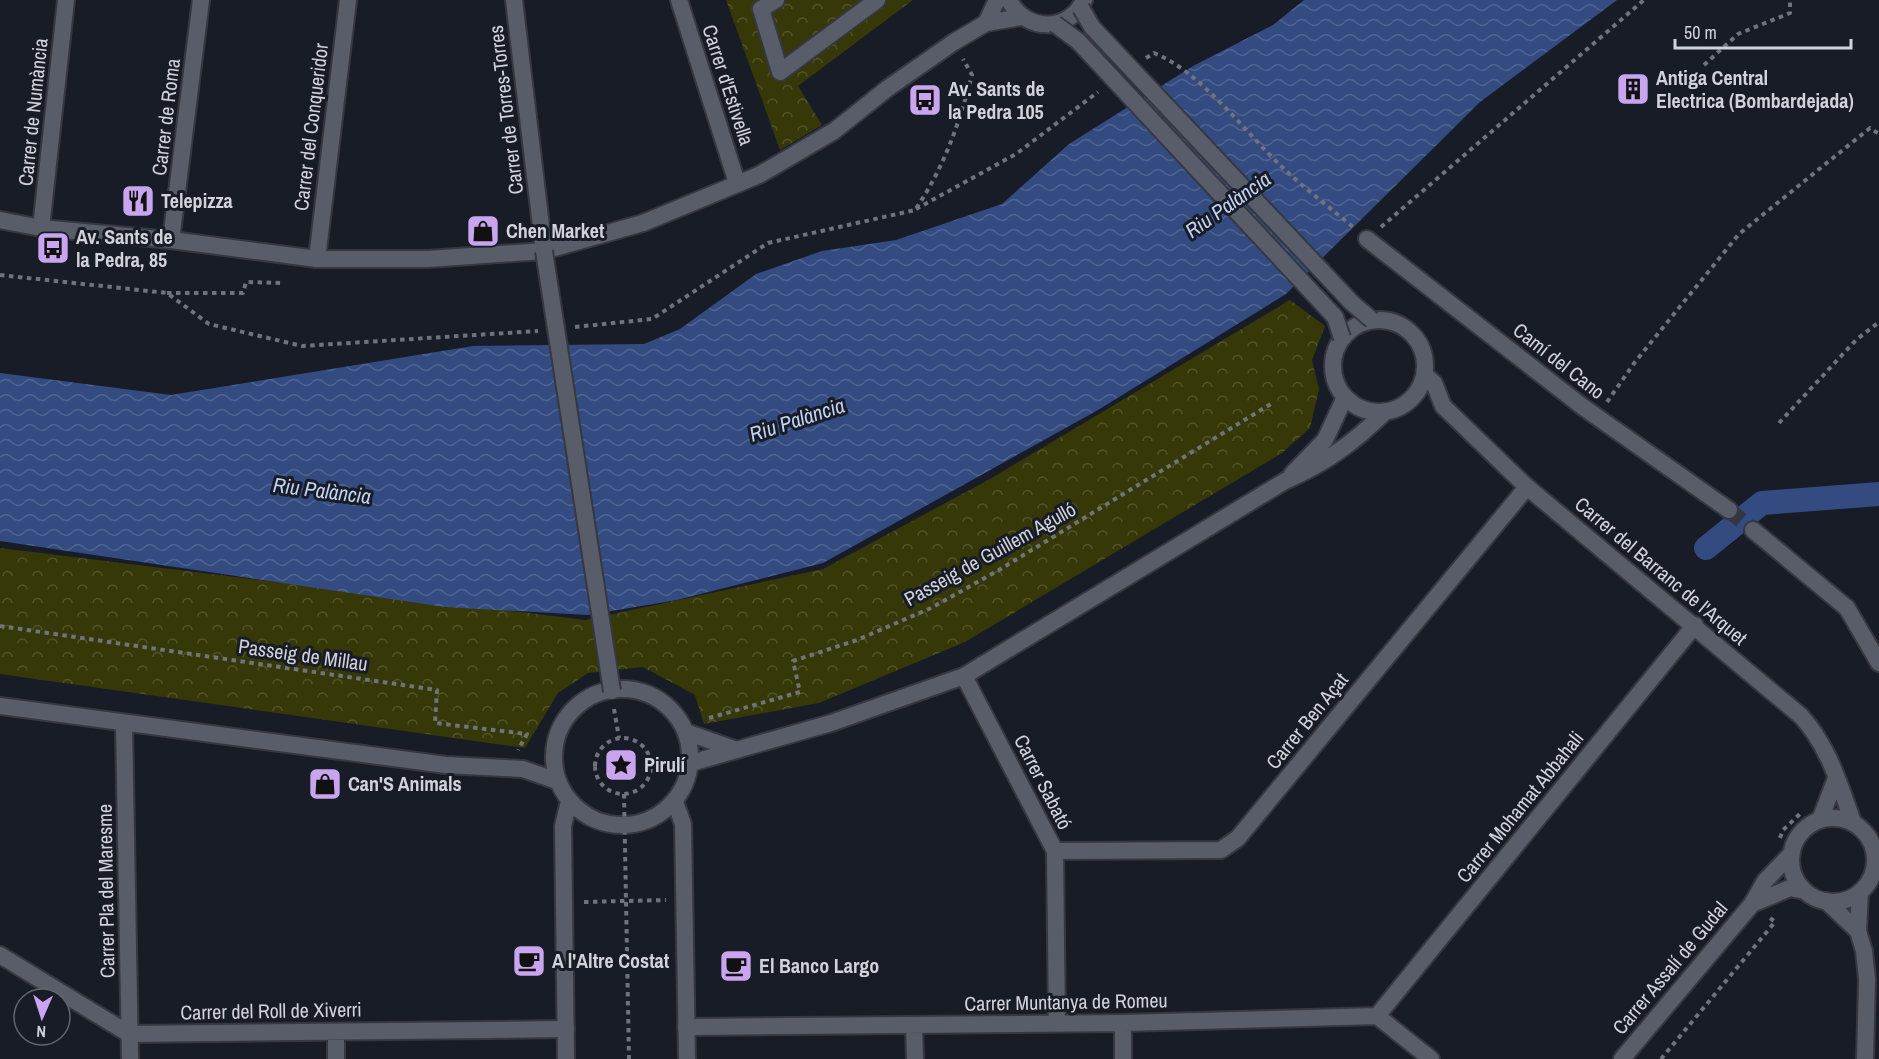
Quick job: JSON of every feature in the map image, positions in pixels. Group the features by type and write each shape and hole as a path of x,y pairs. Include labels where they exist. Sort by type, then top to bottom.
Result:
{"street":[{"name":"Carrer de Numància","path":"41,228 66,0"},
{"name":"Carrer de Roma","path":"171,240 201,0"},
{"name":"Carrer del Conqueridor","path":"317,259 348,0"},
{"name":"Carrer de Torres-Torres","path":"514,0 544,251 612,691"},
{"name":"Carrer d'Estivella","path":"679,0 737,183"},
{"path":"776,0 761,9 780,72 877,0"},
{"path":"986,23 997,0"},
{"path":"1009,0 1022,17"},
{"path":"0,220 41,228 171,240 317,259 428,259 544,251 643,223 759,175 834,131 917,67 986,23 1022,17 1043,25 1055,24 1069,19 1082,4"},
{"path":"1082,4 1087,21 1100,36 1344,294 1372,320"},
{"path":"1055,24 1078,41 1335,317 1342,338"},
{"name":"Camí del Cano","path":"1367,239 1596,417 1730,510"},
{"path":"691,763 831,723 964,676 1285,481 1322,465 1351,443 1385,412 1408,402 1419,390 1425,375 1424,352 1413,333 1394,321 1372,320 1355,326 1342,338 1335,349 1333,374 1345,397 1356,406 1370,411 1385,412"},
{"name":"Carrer del Barranc de l'Arquet","path":"1425,375 1434,383 1443,406 1527,487 1802,716 1818,735 1841,785 1853,822"},
{"path":"1285,481 1325,440 1345,397"},
{"path":"1408,402 1443,406"},
{"name":"Carrer Ben Açat","path":"1055,851 1221,850 1238,838 1527,487"},
{"path":"1754,530 1847,608 1879,663"},
{"name":"Carrer Mohamat Abbahali","path":"1377,1016 1695,625"},
{"name":"Carrer Sabató","path":"964,676 1055,851 1057,1024"},
{"path":"624,688 655,696 679,718 686,732 691,763 687,782 675,802 648,822 612,826 585,816 569,801 553,770 558,731 572,709 592,695 624,688"},
{"path":"0,706 446,765 515,769 557,781"},
{"name":"Carrer Pla del Maresme","path":"124,723 130,1059"},
{"path":"686,732 734,749"},
{"path":"515,769 554,750"},
{"path":"1820,820 1836,778"},
{"path":"566,1059 563,826 569,801"},
{"path":"675,802 683,824 687,1059"},
{"path":"1826,901 1838,902 1860,892 1872,876 1875,855 1872,842 1853,822 1831,818 1820,820 1801,832 1792,853 1791,867 1796,880 1805,891 1826,901 1858,931"},
{"name":"Carrer Assalí de Gudal","path":"1622,1059 1752,904 1764,881 1792,853"},
{"name":"Carrer Assalí de Gudal","path":"1752,904 1790,888 1805,891"},
{"path":"1860,892 1858,931 1864,951 1867,979 1865,1059"},
{"path":"0,955 129,1034"},
{"path":"1377,1016 1431,1059"},
{"name":"Carrer Muntanya de Romeu","path":"686,1027 1123,1023 1377,1016"},
{"path":"1123,1023 1123,1059"},
{"path":"914,1025 915,1059"},
{"name":"Carrer del Roll de Xiverri","path":"129,1034 566,1029"},
{"path":"336,1032 336,1059"}],"path":[{"path":"1367,239 1644,0"},
{"path":"1704,65 1738,34 1790,13 1790,0"},
{"path":"1596,417 1635,362 1738,234 1870,128 1879,134"},
{"path":"168,293 243,293 246,282 281,283"},
{"path":"1779,423 1856,340 1879,322"},
{"name":"Passeig de Guillem Agulló","path":"734,749 708,717 757,706 800,692 793,661 857,640 940,602 999,570 1274,402"},
{"name":"Passeig de Millau","path":"0,626 437,690 435,723 527,734 515,769"},
{"path":"612,691 619,738"},
{"path":"619,738 635,740 643,745 651,761 651,770 643,786 636,791 624,794 608,790 601,784 594,766 600,748 607,742 619,738"},
{"path":"624,794 629,1059"},
{"path":"1779,840 1783,830 1807,808"},
{"path":"564,903 685,900"},
{"path":"1661,1059 1775,922 1752,904"}],"green space":[{"path":"726,0 913,0 798,86 822,125 780,150"},
{"path":"1290,300 1325,326 1312,360 1319,389 1310,428 1282,453 965,642 819,703 704,724 695,695 643,667 588,673 558,693 525,748 0,674 0,548 585,620 823,569 990,479"}],"water":[{"name":"Riu Palància","path":"1304,0 1617,0 1480,102 1286,294 1098,410 823,563 677,600 588,615 445,607 0,541 0,373 171,395 473,346 644,344 680,329 756,274 822,251 896,240 1002,204 1069,144 1193,66 1273,25"}],"waterway":[{"path":"1706,548 1762,503 1879,494"}],"tunnel":[{"path":"1729,510 1753,530"}],"place":[{"name":"Antiga Central Electrica (Bombardejada)","path":"1633,89"},
{"name":"Av. Sants de la Pedra 105","path":"925,100"},
{"name":"Telepizza","path":"138,201"},
{"name":"Chen Market","path":"483,231"},
{"name":"Av. Sants de la Pedra, 85","path":"53,248"},
{"name":"Pirulí","path":"621,765"},
{"name":"Can'S Animals","path":"325,784"},
{"name":"A l'Altre Costat","path":"529,961"},
{"name":"El Banco Largo","path":"736,966"}]}
